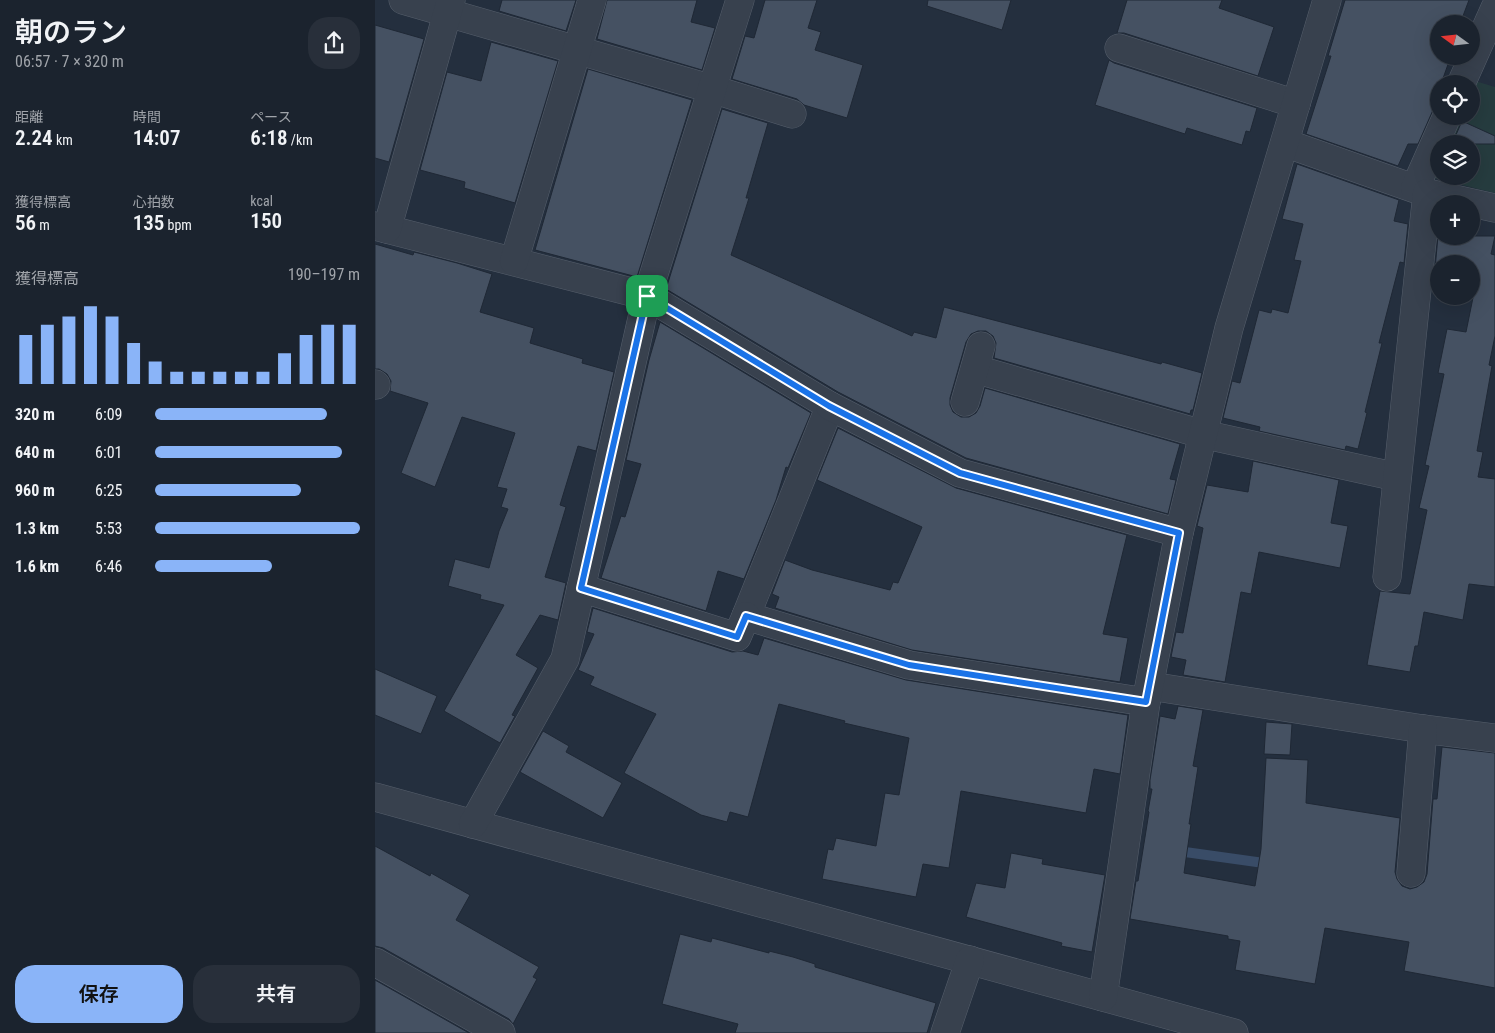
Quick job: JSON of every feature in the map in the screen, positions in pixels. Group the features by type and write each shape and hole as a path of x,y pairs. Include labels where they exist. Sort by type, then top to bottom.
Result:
{"street":[{"path":"403,0 449,6 578,50 792,114"},
{"path":"514,261 592,0"},
{"path":"473,824 565,659 647,296 740,0"},
{"path":"1103,996 1148,694 1179,533 1229,328 1327,0"},
{"path":"449,6 381,227 647,296 829,406 960,473 1179,533"},
{"path":"1465,75 1495,8"},
{"path":"1119,48 1296,104"},
{"path":"1387,577 1421,191 1444,125"},
{"path":"1285,143 1421,191 1495,208"},
{"path":"965,402 978,358 1202,434 1397,477"},
{"path":"581,588 737,637 829,406"},
{"path":"746,616 909,665 1495,738"},
{"path":"1411,873 1423,729"},
{"path":"375,797 1234,1033"},
{"path":"945,1033 970,960"},
{"path":"375,962 501,1033"}],"green space":[{"path":"1480,82 1495,87 1495,193 1462,185 1480,185 1480,135 1452,135 1456,125 1480,125"}],"building":[{"path":"502,0 576,0 566,31 499,11"},
{"path":"607,0 697,0 691,22 715,28 702,70 597,39"},
{"path":"765,0 817,0 808,28 821,32 815,50 863,65 847,118 804,105 797,99 732,79 745,36 754,38"},
{"path":"928,0 1011,0 1002,30 927,6"},
{"path":"1127,0 1222,0 1219,8 1274,27 1258,76 1124,33 1117,33"},
{"path":"1345,0 1469,0 1463,15 1430,15 1430,65 1448,65 1444,75 1430,75 1430,117 1418,144 1408,144 1398,166 1306,134 1331,56 1328,56"},
{"path":"375,25 424,39 389,162 375,158"},
{"path":"491,42 558,61 515,203 464,188 465,182 420,170 447,72 481,81"},
{"path":"1109,60 1257,108 1250,132 1246,131 1242,145 1187,128 1185,134 1095,105"},
{"path":"588,69 692,100 637,277 535,250"},
{"path":"722,109 768,123 746,198 749,198 731,255 912,336 914,332 936,338 944,307 1202,373 1193,410 1191,410 1190,414 994,358 996,343 993,336 986,331 978,331 971,334 966,342 950,398 953,412 961,417 969,417 976,413 980,406 985,388 1180,444 1170,479 1176,480 1168,514 966,458 838,392 666,289"},
{"path":"1460,125 1471,125 1495,136 1495,144 1480,144 1480,135 1456,135"},
{"path":"1297,164 1399,200 1394,221 1408,224 1404,263 1400,262 1379,343 1382,343 1358,449 1346,446 1345,450 1259,431 1260,427 1223,418 1232,381 1240,383 1259,310 1271,313 1272,309 1288,313 1301,261 1294,260 1303,224 1282,219"},
{"path":"1480,236 1495,236 1491,254 1495,255 1495,336 1489,365 1492,366 1477,451 1483,452 1478,477 1495,479 1495,587 1469,584 1463,620 1424,612 1418,646 1415,646 1410,672 1367,665 1380,591 1410,594 1427,510 1419,508 1429,466 1425,465 1444,374 1438,373 1447,329 1466,332 1472,305 1480,305 1480,255 1436,255 1437,245 1480,245"},
{"path":"375,244 413,255 414,252 457,263 492,274 480,312 534,328 530,343 583,359 582,363 614,372 596,451 578,446 560,505 566,507 545,577 566,583 558,620 540,615 516,655 538,668 512,715 515,716 500,743 444,711 504,605 480,599 481,595 448,586 455,559 489,568 499,531 508,509 501,507 507,489 497,487 515,433 462,417 435,487 401,473 428,403 390,391 391,381 387,374 379,369 375,369"},
{"path":"660,322 811,413 788,468 786,467 776,500 744,579 718,571 706,611 601,578 621,516 625,517 641,464 626,460 649,360"},
{"path":"838,428 956,488 1127,535 1103,634 1128,638 1120,682 912,650 775,608 779,597 772,594 785,560 812,570 890,590 893,582 898,583 922,527 817,480"},
{"path":"1253,461 1339,480 1331,523 1348,526 1340,568 1259,552 1251,594 1241,592 1225,682 1183,675 1186,660 1171,657 1176,632 1183,633 1203,528 1197,526 1207,485 1248,492"},
{"path":"593,608 732,652 743,651 758,655 764,638 906,680 1128,715 1120,774 1094,769 1086,813 961,791 949,868 923,864 916,897 822,879 828,849 833,850 836,838 876,846 885,793 899,795 909,738 844,723 845,721 779,704 748,817 730,812 727,822 701,815 624,773 656,714 590,685 594,677 578,670 594,634 587,632"},
{"path":"375,669 437,696 421,734 375,715"},
{"path":"1178,706 1203,710 1193,766 1198,767 1184,873 1255,886 1261,849 1266,758 1308,760 1306,803 1400,818 1395,872 1402,886 1410,889 1424,882 1427,874 1433,799 1437,799 1442,747 1495,753 1495,988 1404,971 1409,942 1325,928 1315,984 1235,970 1240,941 1228,939 1228,936 1130,919 1149,812 1152,789 1150,789 1150,780 1160,716 1175,719"},
{"path":"1266,722 1292,724 1290,755 1264,754"},
{"path":"543,731 569,746 566,752 622,783 603,818 520,772"},
{"path":"375,846 430,876 431,873 470,895 456,920 539,967 533,977 537,979 513,1024 509,1019 383,948 375,946"},
{"path":"1011,853 1043,859 1042,864 1105,875 1092,952 1061,946 1062,943 966,917 976,883 1005,888"},
{"path":"680,934 711,942 712,938 769,953 769,951 793,957 815,964 815,967 936,1003 927,1033 735,1033 738,1024 662,1004"},
{"path":"375,980 469,1033 375,1033"}],"waterway":[{"path":"1185,852 1271,864"}],"route":[{"path":"647,296 829,406 960,473 1179,533 1146,702 909,665 746,616 737,637 581,588 647,296"}]}
